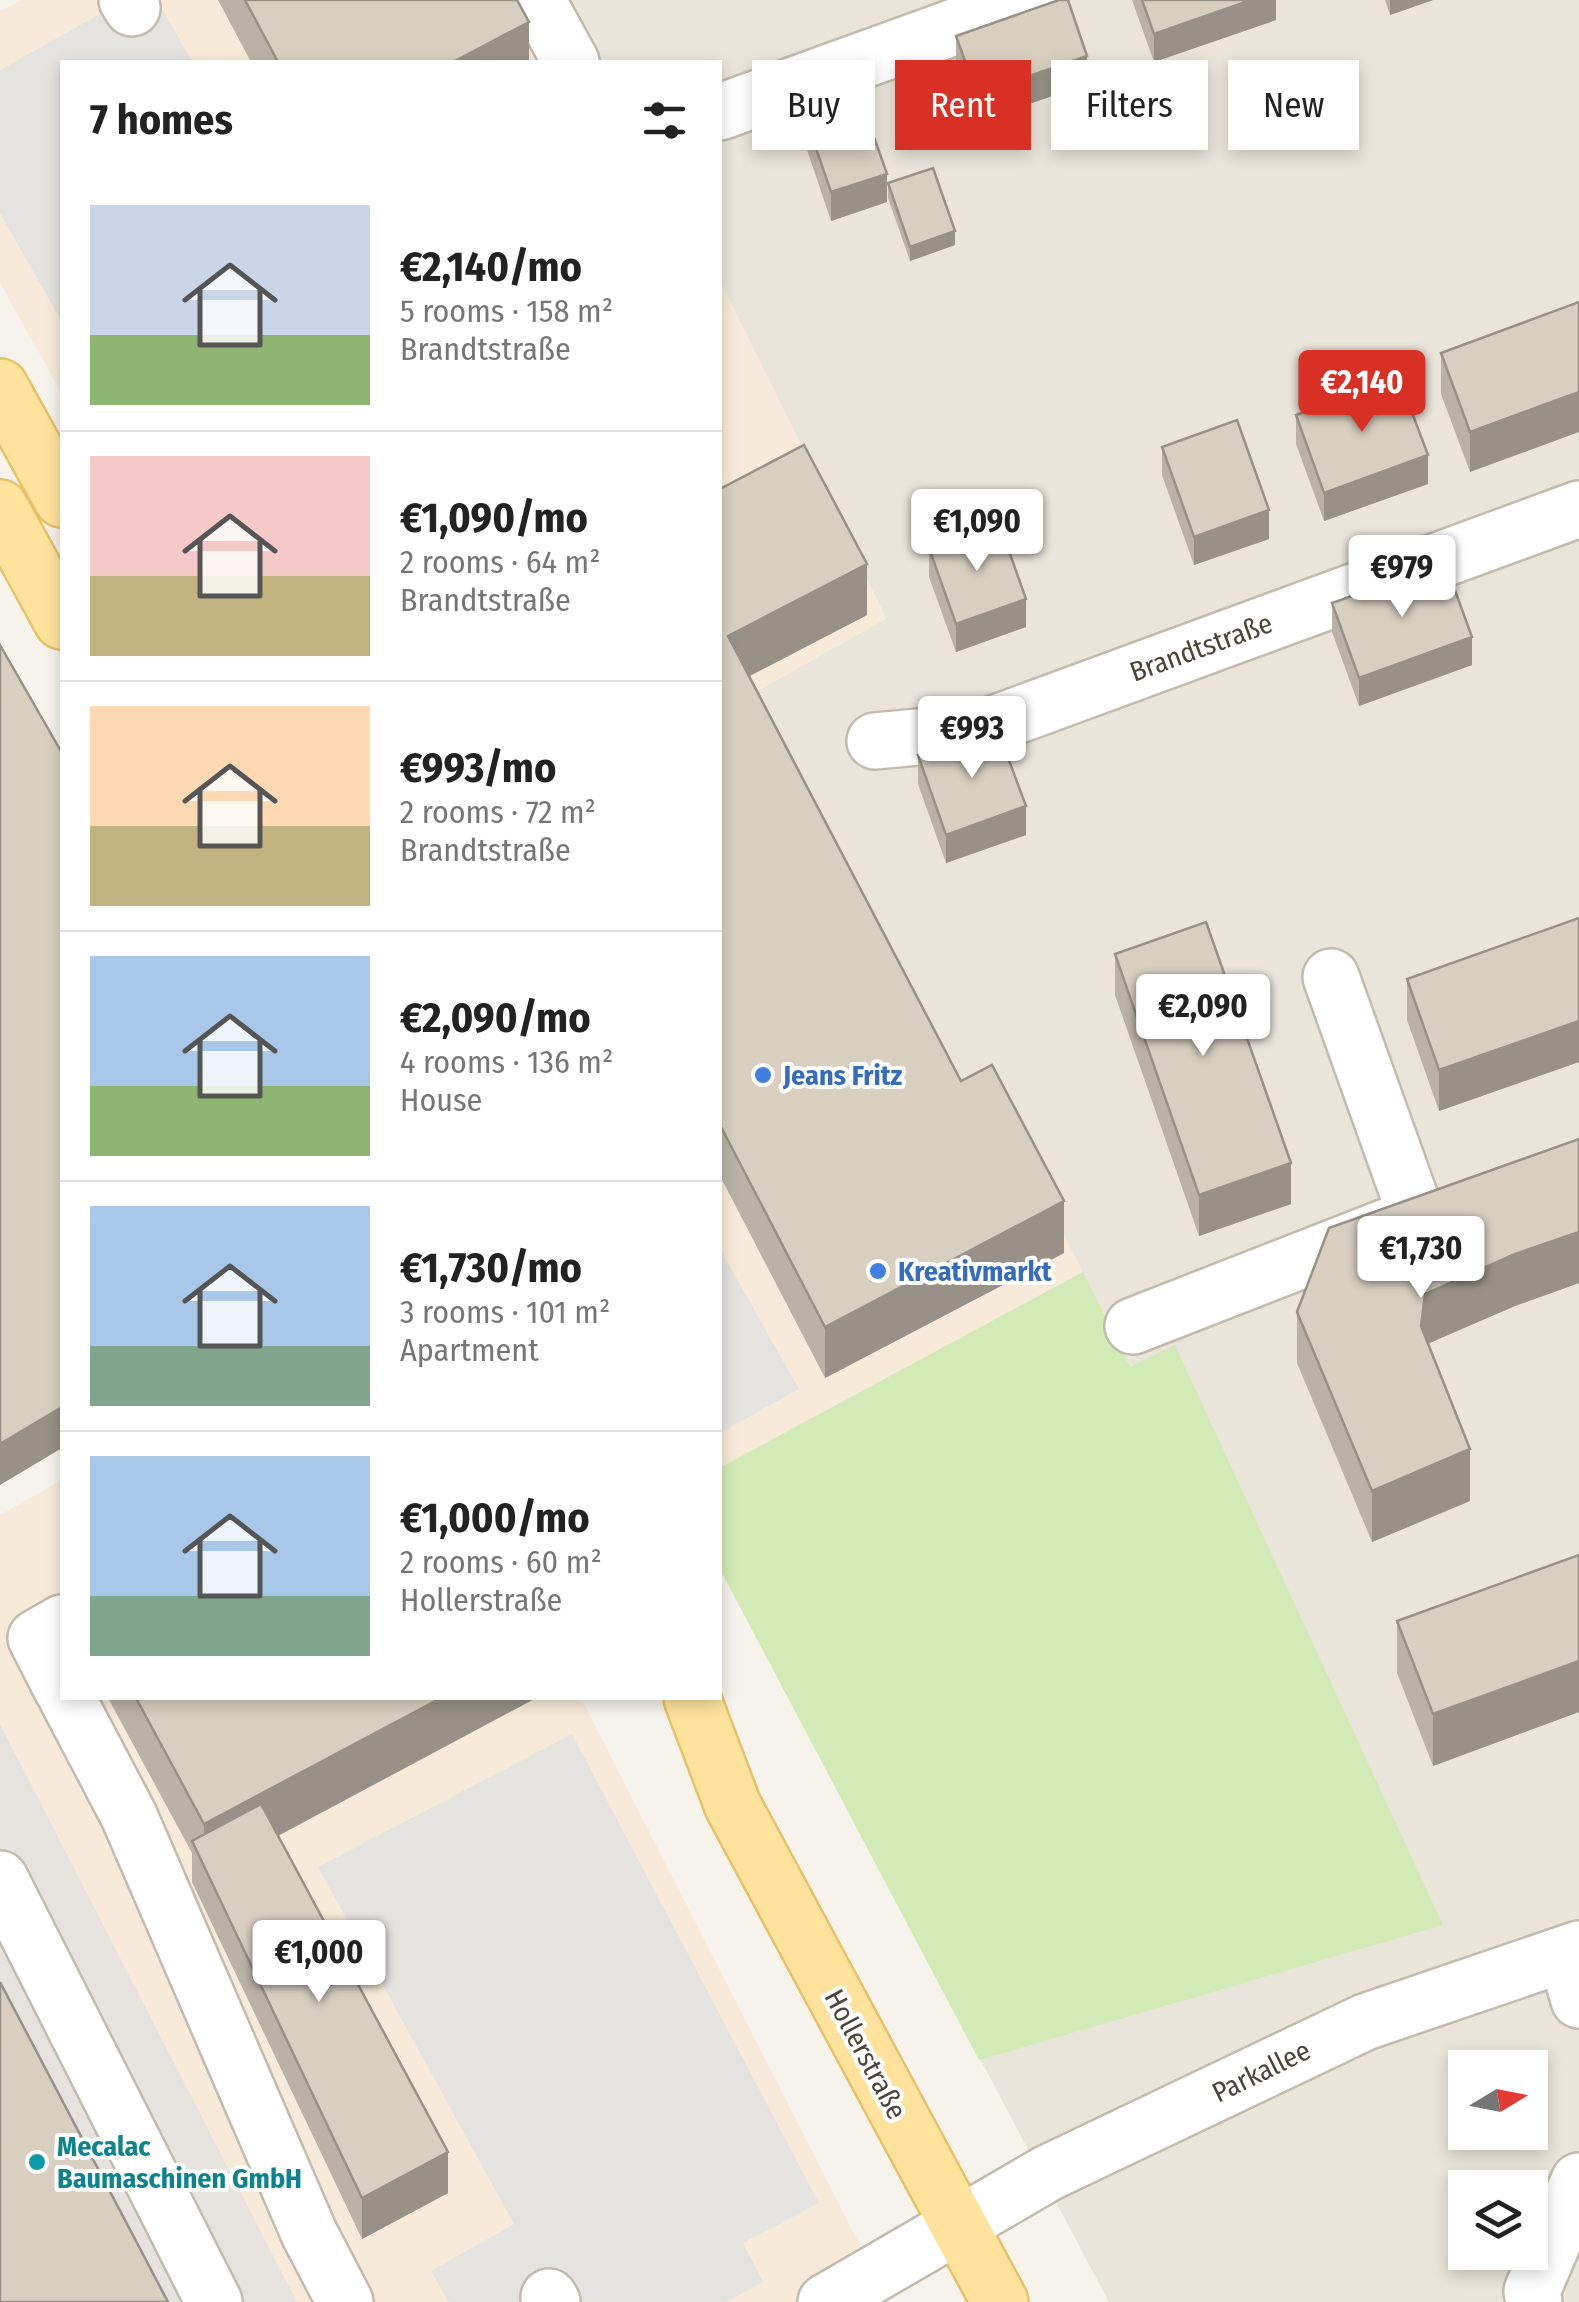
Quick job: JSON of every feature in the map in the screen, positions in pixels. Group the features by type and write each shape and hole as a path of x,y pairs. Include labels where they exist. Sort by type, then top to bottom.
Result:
{"main road":[{"path":"0,386 60,495"},
{"path":"0,508 60,618"},
{"name":"Hollerstraße","path":"655,1700 733,1806"},
{"name":"Hollerstraße","path":"693,1700 733,1806 1000,2302"}],"street":[{"path":"537,0 570,60"},
{"path":"722,111 1030,0"},
{"name":"Brandtstraße","path":"875,741 972,732 1579,509"},
{"path":"1331,977 1416,1215"},
{"path":"1133,1326 1470,1195"},
{"path":"60,1624 36,1638 60,1685"},
{"path":"68,1700 129,1816 308,2234 345,2302"},
{"path":"0,1880 214,2302"},
{"name":"Parkallee","path":"826,2302 1048,2173 1365,2022 1575,1968"},
{"path":"1534,2302 1532,2291 1579,2181"}],"shaded area":[{"path":"21,0 508,0 541,60 60,60 60,390 0,283 0,11"},
{"path":"125,0 157,0 191,60 60,60 60,318 0,213 0,70"},
{"path":"508,0 1579,0 1579,2302 1109,2302 722,1573 722,1466 837,1402 964,1120 747,697 886,618 722,285 722,60 541,60"},
{"path":"722,285 886,619 748,696 963,1119 995,1103 1083,1272 722,1466"},
{"path":"722,1253 799,1389 722,1432"},
{"path":"60,1481 60,1700 582,1700 889,2302 297,2302 0,1724 0,1515"},
{"path":"0,1724 297,2302 0,2302"},
{"path":"572,1734 819,2203 743,2243 763,2282 726,2302 449,2302 431,2271 514,2224 318,1867"}],"green space":[{"path":"1083,1272 1130,1367 1175,1345 1443,1925 979,2060 722,1573 722,1467"}],"building":[{"path":"245,0 517,0 529,22 457,60 277,60"},
{"path":"1068,0 1087,56 1051,60 1051,68 1031,75 1031,60 965,60 956,36"},
{"path":"1142,0 1251,0 1154,34"},
{"path":"875,140 887,174 831,192 817,150 875,150"},
{"path":"933,168 955,231 910,247 888,183"},
{"path":"1579,302 1579,392 1470,432 1441,353"},
{"path":"1399,378 1428,455 1324,493 1296,415"},
{"path":"1237,420 1269,510 1194,537 1162,447"},
{"path":"804,445 867,564 728,636 961,1081 992,1065 1064,1201 825,1327 722,1129 722,488"},
{"path":"999,523 1026,599 956,624 929,548"},
{"path":"1445,563 1472,637 1359,678 1332,603"},
{"path":"0,645 60,750 60,1408 0,1444"},
{"path":"997,728 1026,806 946,835 918,755"},
{"path":"1579,918 1579,1021 1439,1070 1407,979"},
{"path":"1206,922 1291,1163 1199,1195 1115,954"},
{"path":"1579,1139 1579,1232 1515,1254 1425,1294 1421,1326 1470,1449 1372,1491 1297,1312 1329,1228"},
{"path":"1579,1555 1579,1661 1433,1714 1397,1621"},
{"path":"137,1700 437,1700 204,1824"},
{"path":"261,1804 448,2152 362,2198 192,1841"},
{"name":"Mecalac Baumaschinen GmbH","path":"0,1982 168,2302 0,2302"}],"place":[{"name":"Jeans Fritz","path":"763,1075"},
{"name":"Kreativmarkt","path":"878,1271"},
{"name":"Mecalac Baumaschinen GmbH","path":"37,2162"}]}
